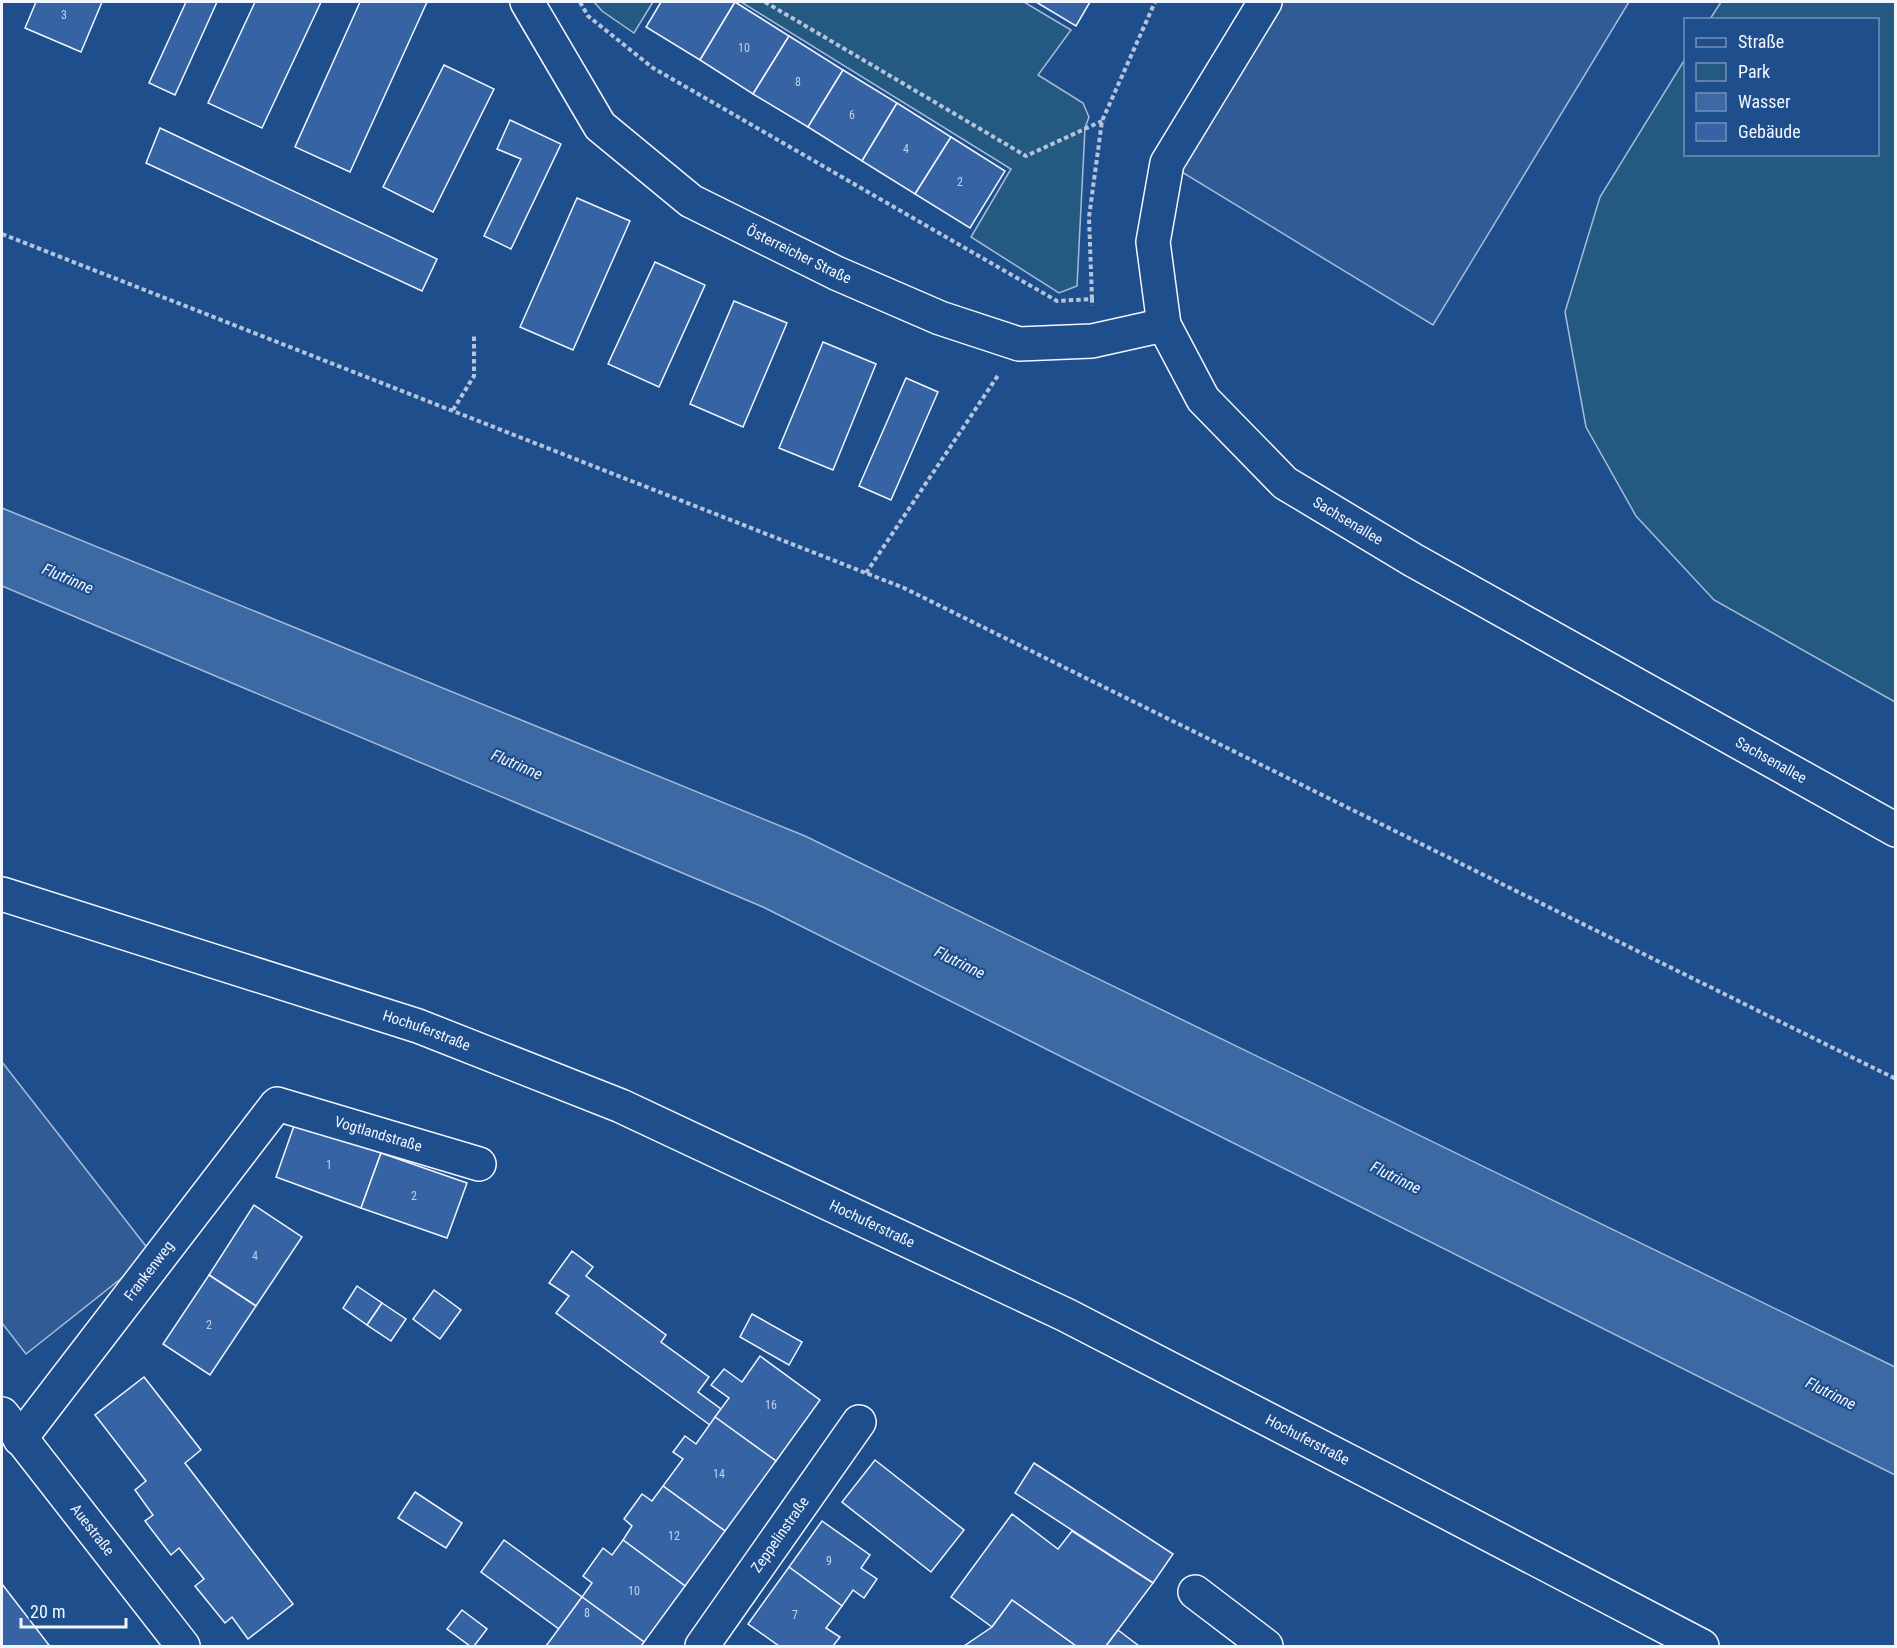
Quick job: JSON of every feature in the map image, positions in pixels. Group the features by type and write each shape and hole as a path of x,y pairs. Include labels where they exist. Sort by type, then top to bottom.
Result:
{"street":[{"name":"Österreicher Straße","path":"527,2 600,126 691,201 836,273 940,318 1019,344 1092,341 1164,325"},
{"name":"Sachsenallee","path":"1265,2 1167,163 1153,242 1164,325 1203,399 1285,483 1413,560 1896,830"},
{"name":"Hochuferstraße","path":"2,894 418,1026 621,1106 1066,1315 1387,1480 1702,1647"},
{"name":"Vogtlandstraße","path":"278,1104 478,1164"},
{"name":"Frankenweg","path":"11,1426 278,1104"},
{"name":"Zeppelinstraße","path":"702,1647 859,1422"},
{"name":"Auestraße","path":"11,1426 183,1647"},
{"path":"1195,1592 1266,1647"}],"path":[{"path":"580,2 588,16 653,68 825,168 1057,301 1092,299"},
{"path":"765,2 1026,156 1102,121"},
{"path":"1092,341 1089,217 1102,121 1155,2"},
{"path":"2,234 904,588 1896,1079"},
{"path":"453,410 474,376 474,335"},
{"path":"866,573 1019,344"}],"green space":[{"path":"594,2 653,2 634,33 602,11"},
{"path":"741,2 1024,2 1071,30 1038,75 1083,103 1089,117 1085,128 1077,286 1059,293 971,237 1011,169"},
{"path":"1721,2 1895,2 1895,702 1714,600 1636,516 1586,427 1565,312 1600,197 1684,61 1684,156 1879,156 1879,18 1711,18"}],"shaded area":[{"path":"1265,2 1629,2 1433,325 1167,163"},
{"path":"2,1062 152,1254 26,1354 2,1323"}],"water":[{"name":"Flutrinne","path":"2,508 805,836 1895,1367 1895,1475 763,907 2,586"}],"building":[{"path":"36,2 102,2 81,52 25,28"},
{"path":"186,2 217,2 175,95 149,83"},
{"path":"255,2 321,2 262,128 208,103"},
{"path":"360,2 427,2 350,172 295,147"},
{"path":"661,2 735,2 700,60 646,27"},
{"path":"735,2 789,36 753,94 700,60"},
{"path":"1036,2 1090,2 1076,26"},
{"path":"789,36 843,70 808,127 753,94"},
{"path":"444,65 494,89 433,212 383,187"},
{"path":"843,70 897,103 862,161 808,127"},
{"path":"897,103 951,137 915,194 862,161"},
{"path":"510,120 561,144 511,249 484,236 521,159 497,149"},
{"path":"160,128 437,259 422,291 146,163"},
{"path":"951,137 1005,171 970,228 915,194"},
{"path":"577,198 630,221 573,350 520,327"},
{"path":"655,262 705,285 659,387 608,364"},
{"path":"734,301 787,323 743,427 690,404"},
{"path":"823,342 876,364 833,470 779,448"},
{"path":"906,378 938,392 891,500 859,486"},
{"path":"295,1123 381,1153 361,1208 276,1177"},
{"path":"381,1153 467,1183 447,1238 361,1208"},
{"path":"254,1205 302,1237 256,1306 209,1275"},
{"path":"572,1251 593,1267 586,1276 666,1335 661,1342 709,1377 698,1392 721,1409 710,1425 556,1313 569,1296 549,1283"},
{"path":"209,1275 256,1306 210,1375 163,1344"},
{"path":"357,1286 382,1303 367,1325 343,1308"},
{"path":"434,1290 461,1310 440,1339 413,1319"},
{"path":"382,1303 406,1319 391,1341 367,1325"},
{"path":"752,1314 802,1342 789,1365 740,1337"},
{"path":"760,1356 820,1400 776,1461 715,1417 729,1398 711,1385 724,1369 742,1382"},
{"path":"144,1377 201,1450 185,1463 293,1604 248,1639 232,1617 225,1623 195,1586 204,1579 179,1548 171,1555 145,1521 153,1515 135,1490 146,1481 95,1415"},
{"path":"715,1417 776,1461 725,1531 663,1486 683,1459 673,1452 685,1436 696,1444"},
{"path":"875,1460 964,1530 931,1572 842,1502"},
{"path":"1034,1463 1173,1554 1153,1583 1015,1493"},
{"path":"663,1486 725,1531 685,1586 623,1540 632,1526 624,1519 642,1494 652,1501"},
{"path":"415,1492 462,1523 446,1548 398,1518"},
{"path":"1012,1514 1058,1549 1072,1531 1153,1583 1106,1646 1076,1646 1012,1600 992,1627 951,1597"},
{"path":"822,1521 870,1555 861,1568 877,1579 864,1598 853,1590 842,1606 789,1567"},
{"path":"504,1540 582,1597 559,1629 481,1572"},
{"path":"623,1540 685,1586 644,1642 582,1597 592,1583 583,1576 603,1548 612,1555"},
{"path":"789,1567 842,1606 826,1628 840,1637 833,1646 779,1646 748,1624"},
{"path":"2,1584 49,1645 2,1646"},
{"path":"582,1597 644,1642 641,1646 546,1646"},
{"path":"1012,1600 1076,1646 964,1646 992,1627"},
{"path":"462,1610 487,1629 474,1646 470,1646 447,1629"},
{"path":"1118,1630 1139,1646 1106,1646"}]}
